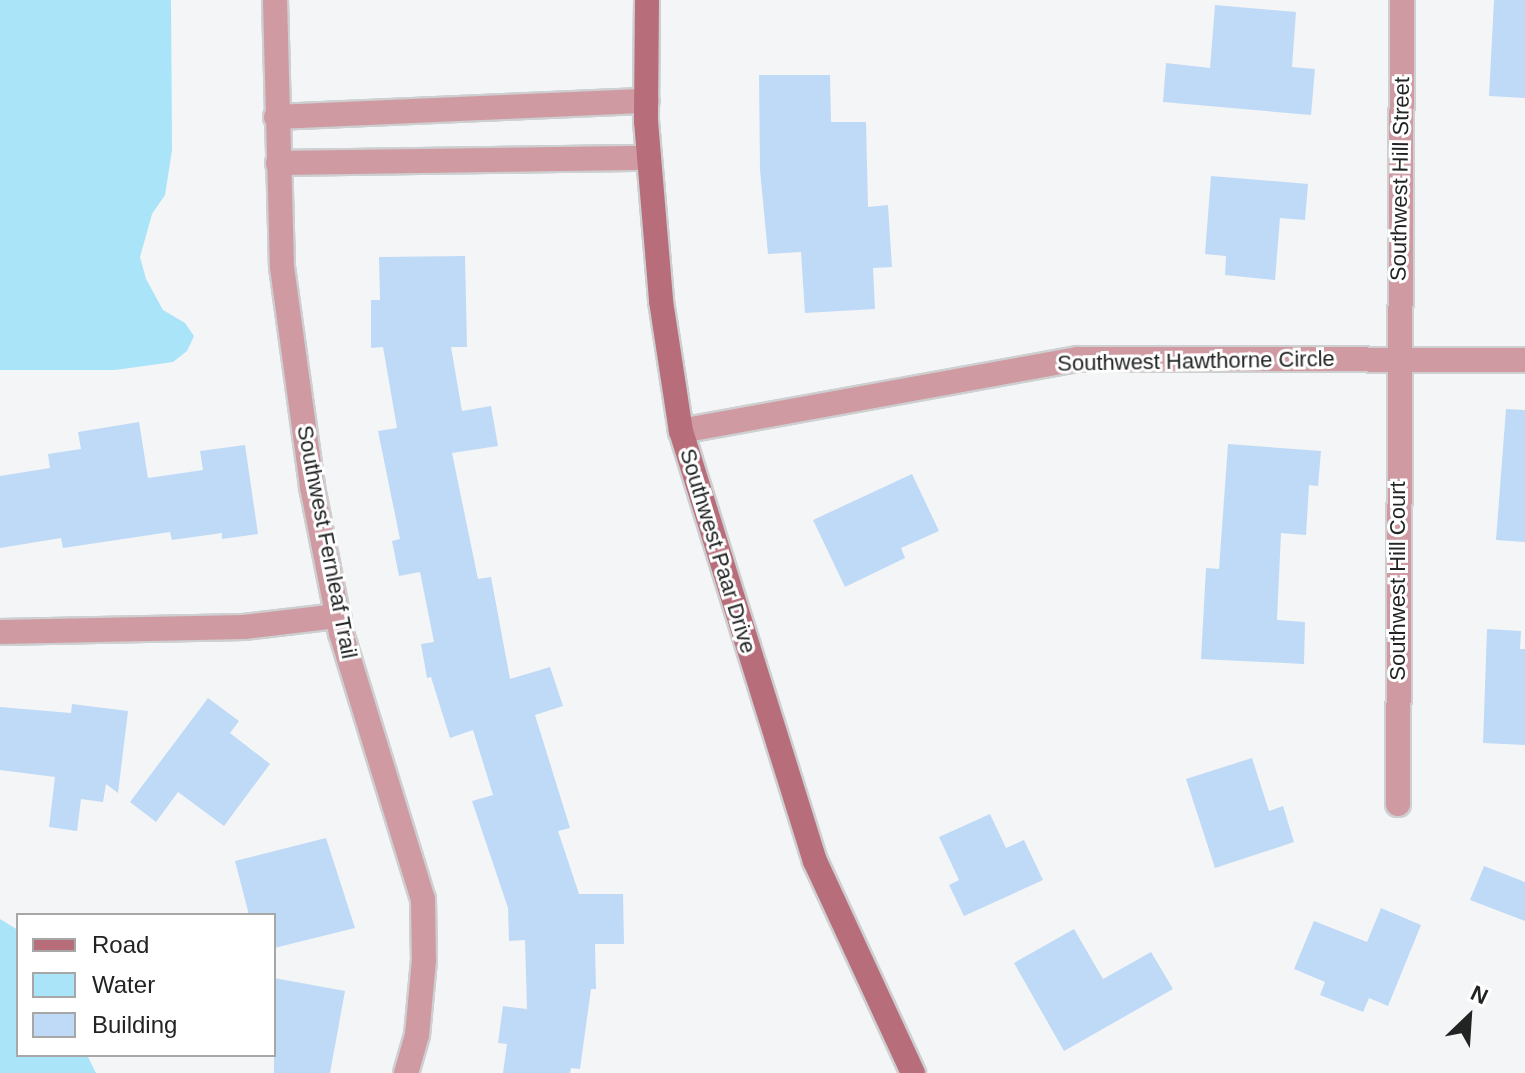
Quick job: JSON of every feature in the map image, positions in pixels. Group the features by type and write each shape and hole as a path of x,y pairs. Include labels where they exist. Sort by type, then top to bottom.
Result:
{"street":[{"name":"Southwest Fernleaf Trail","path":"275,0 282,267 312,487 338,616 423,899 424,960 417,1035 406,1073"},
{"name":"Southwest Paar Drive","path":"647,0 649,158 661,301 681,431 815,861 913,1073"},
{"name":"Southwest Hill Street","path":"1398,358 1402,0"},
{"path":"276,117 647,101"},
{"path":"278,163 649,158"},
{"name":"Southwest Hill Court","path":"1398,358 1398,804"},
{"name":"Southwest Hawthorne Circle","path":"681,431 1077,359 1525,360"},
{"path":"0,632 244,627 338,616"}],"water":[{"path":"0,0 171,0 172,150 165,195 152,214 140,257 146,279 163,310 185,323 194,336 187,351 173,362 115,370 0,370"},
{"path":"0,919 16,929 16,1057 88,1057 96,1073 0,1073"}],"building":[{"path":"1494,0 1525,0 1525,98 1489,96"},
{"path":"1215,5 1296,12 1292,67 1315,69 1311,115 1163,102 1166,63 1210,68"},
{"path":"759,75 830,75 831,122 866,122 868,207 888,205 892,267 873,268 875,309 805,313 801,252 768,254 760,170"},
{"path":"1211,176 1308,184 1305,220 1280,218 1275,280 1225,275 1226,256 1205,254"},
{"path":"465,256 467,347 451,347 462,411 491,406 498,446 452,453 478,579 491,577 510,679 550,667 563,706 535,715 570,828 558,831 579,894 623,894 624,944 595,944 596,989 591,989 580,1069 571,1068 570,1073 503,1073 507,1044 498,1043 503,1006 527,1009 525,940 509,941 508,908 472,801 493,795 473,730 450,738 431,677 427,678 421,644 434,642 420,572 399,576 392,541 400,539 378,431 397,428 383,347 371,348 371,300 380,300 379,257"},
{"path":"1506,409 1525,410 1525,542 1496,540"},
{"path":"139,422 148,478 203,470 200,451 245,445 258,534 222,539 222,533 172,540 170,532 63,548 61,538 0,548 0,476 50,468 48,454 81,449 78,432"},
{"path":"1228,444 1321,451 1318,486 1309,485 1306,535 1281,533 1277,620 1305,622 1304,664 1201,659 1206,568 1219,569"},
{"path":"912,474 939,531 901,548 905,558 845,587 813,520"},
{"path":"1487,629 1521,631 1520,649 1525,649 1525,745 1483,743"},
{"path":"208,698 239,721 230,733 270,764 224,826 178,792 156,822 130,802"},
{"path":"72,704 128,711 118,793 106,784 103,802 81,799 77,831 49,827 55,777 0,770 0,707 71,713"},
{"path":"1252,758 1269,811 1283,806 1294,842 1215,868 1186,779"},
{"path":"990,814 1006,848 1024,840 1043,880 964,916 949,885 959,880 939,837"},
{"path":"326,838 355,928 276,948 276,913 248,913 235,861"},
{"path":"1484,866 1525,882 1525,921 1470,900"},
{"path":"1381,908 1421,925 1388,1006 1369,998 1363,1012 1320,995 1325,982 1294,969 1314,921 1367,942"},
{"path":"1074,929 1103,979 1151,952 1173,989 1064,1051 1014,963"},
{"path":"276,978 345,991 330,1073 274,1073"}]}
